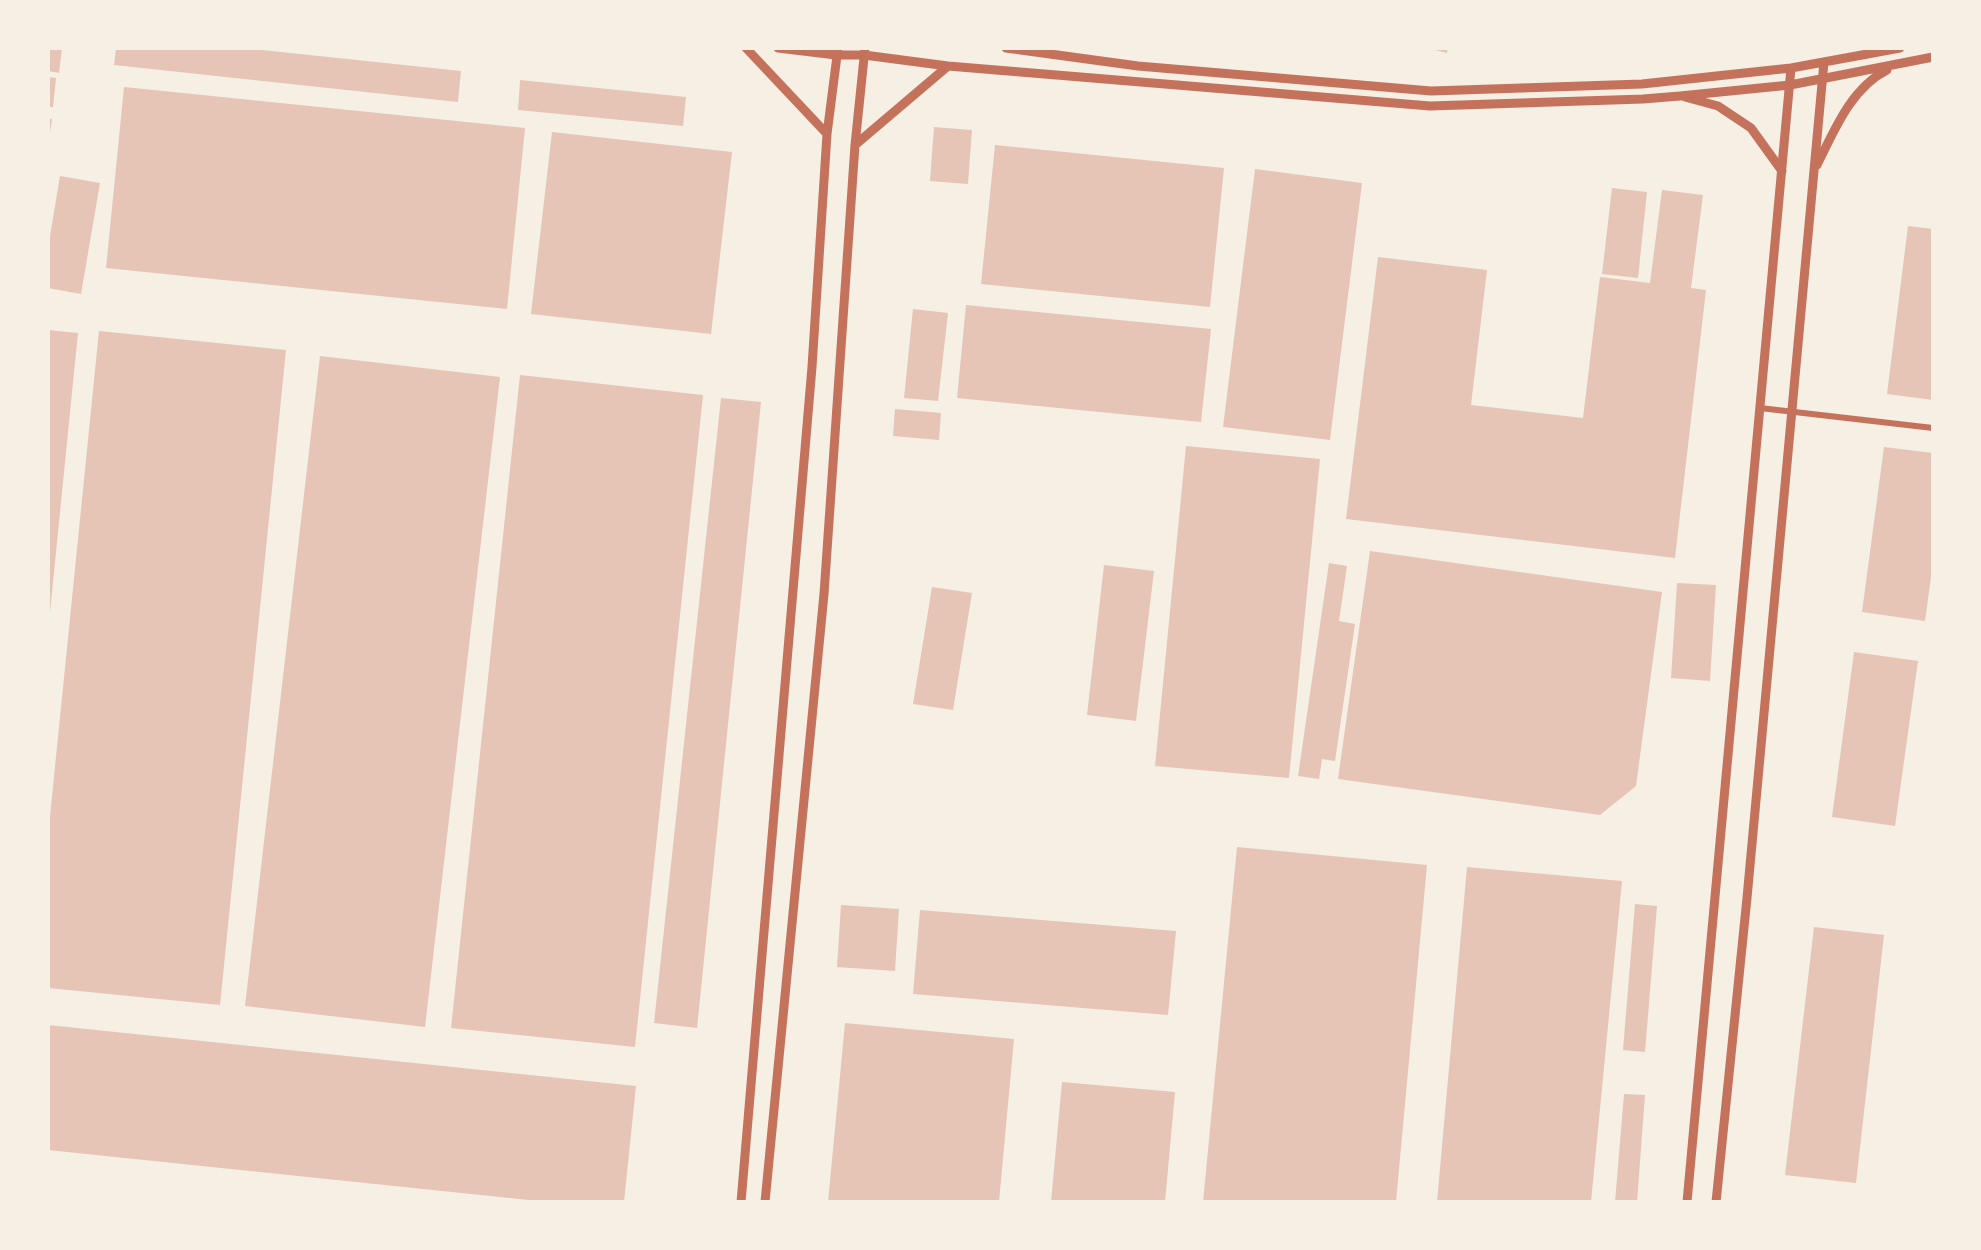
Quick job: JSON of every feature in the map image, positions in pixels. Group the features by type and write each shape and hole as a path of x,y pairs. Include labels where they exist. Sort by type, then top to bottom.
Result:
{"street":[{"path":"746,48 827,134"},
{"path":"778,48 864,51 948,66 1430,106 1680,96 1790,85 1933,57"},
{"path":"1006,48 1138,66 1431,91 1642,84 1791,68 1900,48"},
{"path":"741,1202 811,379 827,134 837,51"},
{"path":"765,1202 824,594 855,145 864,51"},
{"path":"1716,1202 1748,886 1824,62"},
{"path":"1814,170 1844,113 1873,77 1898,64"},
{"path":"855,145 948,66"},
{"path":"1687,1202 1791,68"},
{"path":"1680,96 1718,106 1751,128 1782,171"},
{"path":"1760,408 1933,428"}],"building":[{"path":"48,48 62,48 59,73 48,71"},
{"path":"116,48 243,48 461,71 458,102 114,65"},
{"path":"1427,48 1448,48 1447,53"},
{"path":"48,77 56,78 53,107 48,107"},
{"path":"520,80 686,97 683,126 518,110"},
{"path":"124,87 525,128 507,309 106,268"},
{"path":"48,118 52,119 49,139 48,139"},
{"path":"934,127 972,130 968,184 930,181"},
{"path":"552,132 732,152 711,334 531,314"},
{"path":"995,145 1224,168 1210,307 981,284"},
{"path":"1255,169 1362,183 1330,440 1223,427"},
{"path":"60,176 100,183 81,294 48,288 48,236 50,236"},
{"path":"1612,188 1647,192 1638,278 1602,274"},
{"path":"1662,190 1703,195 1691,288 1706,290 1675,558 1346,519 1378,257 1487,270 1471,405 1583,418 1600,277 1650,283"},
{"path":"1908,226 1933,229 1933,400 1887,394"},
{"path":"966,305 1211,329 1201,422 957,398"},
{"path":"913,309 948,313 938,401 904,398"},
{"path":"48,330 78,333 50,612 48,612"},
{"path":"99,331 286,350 220,1005 48,988 48,836"},
{"path":"320,356 500,377 425,1027 245,1006"},
{"path":"520,375 703,395 635,1047 451,1028"},
{"path":"721,398 761,402 697,1028 654,1023"},
{"path":"895,409 941,413 939,440 893,436"},
{"path":"1186,446 1320,459 1289,778 1155,766"},
{"path":"1884,447 1933,453 1933,562 1925,621 1862,612"},
{"path":"1370,551 1662,592 1636,786 1600,815 1338,779"},
{"path":"1329,563 1347,566 1339,621 1355,624 1335,761 1322,759 1319,779 1298,776"},
{"path":"1104,565 1154,571 1136,721 1087,715"},
{"path":"1677,583 1716,585 1710,681 1671,678"},
{"path":"932,587 972,593 953,710 913,704"},
{"path":"1854,652 1918,661 1895,826 1832,817"},
{"path":"1237,847 1427,865 1396,1202 1203,1202"},
{"path":"1467,867 1622,881 1591,1202 1437,1202"},
{"path":"1635,904 1657,906 1645,1052 1623,1050"},
{"path":"841,905 899,909 895,971 837,967"},
{"path":"920,910 1176,931 1168,1015 913,994"},
{"path":"1814,927 1884,935 1856,1183 1785,1175"},
{"path":"845,1023 1014,1039 999,1202 828,1202"},
{"path":"48,1025 636,1086 624,1202 548,1202 48,1150"},
{"path":"1062,1082 1175,1092 1165,1202 1051,1202"},
{"path":"1624,1094 1645,1095 1637,1202 1615,1202"}]}
